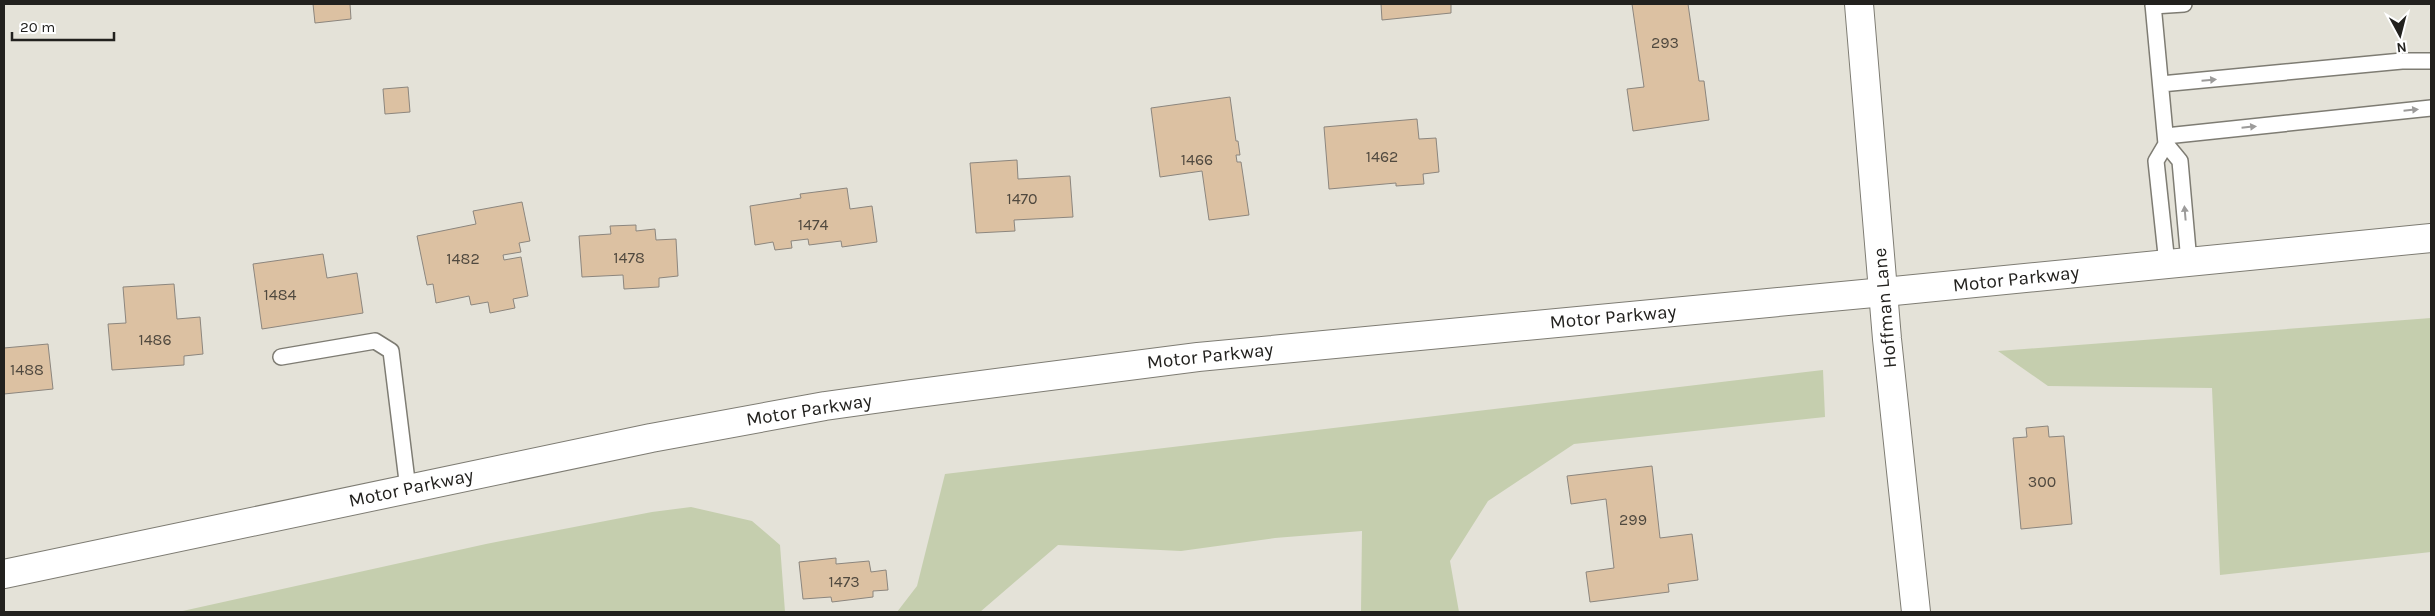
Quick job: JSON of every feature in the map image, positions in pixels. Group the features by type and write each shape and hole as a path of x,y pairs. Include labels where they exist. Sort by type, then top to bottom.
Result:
{"main road":[{"name":"Hoffman Lane","path":"1859,4 1884,292 1916,612"},
{"name":"Motor Parkway","path":"4,574 651,438 806,409 1116,366 2431,238"}],"lane":[{"path":"2178,263 2180,161 2166,140 2153,5 2184,4"},
{"path":"2161,84 2402,61 2431,61"},
{"path":"2166,140 2431,108"},
{"path":"2166,140 2156,162 2178,263"},
{"path":"281,357 375,341 391,351 408,489"}],"green space":[{"path":"2431,318 2431,552 2220,575 2212,388 2048,386 1998,351"},
{"path":"1823,370 1825,417 1574,444 1488,501 1450,561 1459,612 1361,612 1362,531 1275,538 1181,551 1058,545 980,612 897,612 917,586 945,474"},
{"path":"691,507 752,521 780,545 785,612 178,612 486,544 652,512"}],"building":[{"path":"313,4 350,4 351,19 315,23"},
{"path":"1381,4 1451,4 1451,13 1382,20"},
{"path":"1632,4 1688,4 1699,81 1704,81 1709,120 1633,131 1627,89 1644,87"},
{"path":"408,87 410,112 385,114 383,89"},
{"path":"1230,97 1236,141 1238,141 1240,155 1236,155 1237,162 1241,162 1249,215 1209,220 1202,171 1160,177 1151,108"},
{"path":"1417,119 1419,139 1436,138 1439,172 1423,174 1424,184 1396,186 1396,183 1329,189 1324,127"},
{"path":"1017,160 1018,179 1070,176 1073,217 1014,220 1015,231 976,233 970,163"},
{"path":"847,188 850,209 872,206 877,242 842,247 841,241 809,245 808,239 791,241 792,248 775,250 773,242 755,245 750,206 801,198 800,194"},
{"path":"522,202 530,241 519,243 521,252 503,255 504,260 521,257 528,296 513,299 515,308 490,313 488,302 471,305 469,296 436,303 433,284 427,285 417,236 476,224 473,211"},
{"path":"636,225 636,231 655,229 656,240 676,239 678,276 659,278 659,287 624,289 623,275 582,277 579,236 611,234 610,226"},
{"path":"323,254 327,278 357,273 363,313 262,329 253,264"},
{"path":"174,284 177,319 200,317 203,354 184,356 184,365 112,370 108,324 126,323 123,287"},
{"path":"48,344 53,389 4,394 4,348"},
{"path":"2048,426 2049,437 2064,436 2072,524 2021,529 2013,438 2027,437 2026,428"},
{"path":"1652,466 1660,538 1692,534 1698,580 1668,584 1669,592 1590,602 1586,572 1614,568 1606,499 1571,504 1567,476"},
{"path":"836,558 836,564 869,561 871,572 886,570 888,590 873,591 873,597 832,602 831,597 803,599 799,562"}]}
